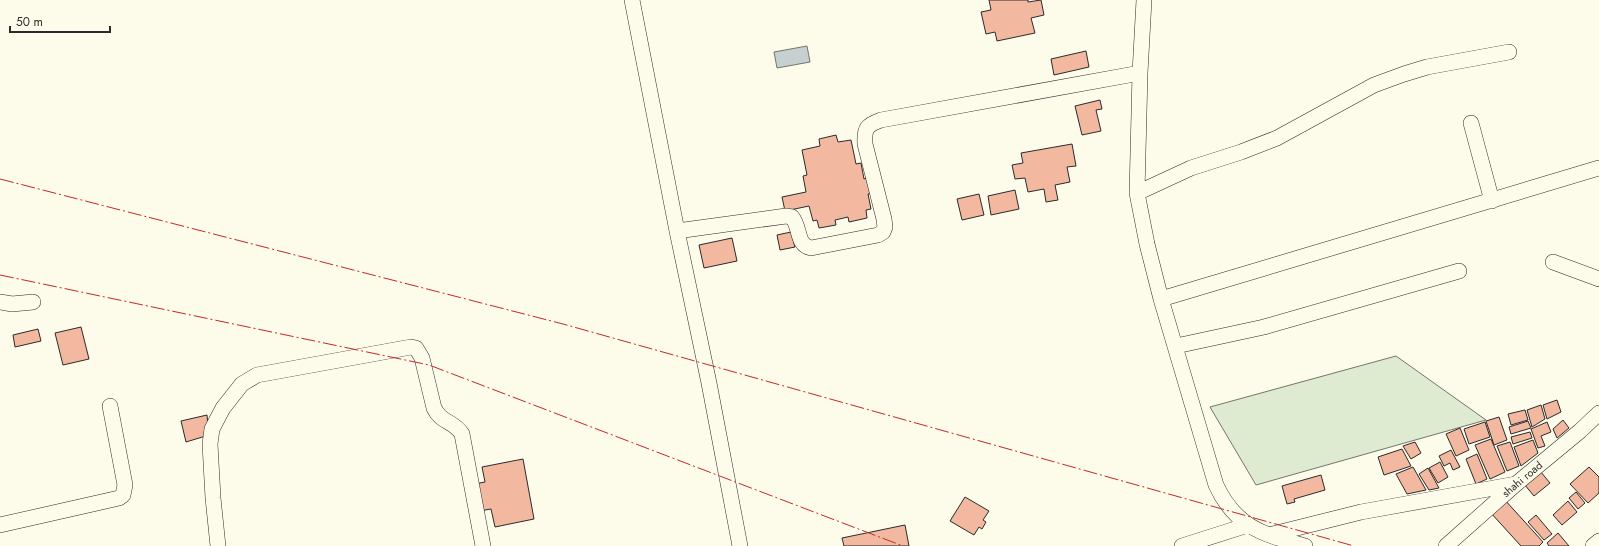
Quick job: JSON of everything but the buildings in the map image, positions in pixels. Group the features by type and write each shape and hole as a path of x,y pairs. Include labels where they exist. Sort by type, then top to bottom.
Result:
{"street":[{"path":"632,0 677,231 709,383 740,546"},
{"path":"1144,0 1140,73 1137,193 1147,244 1161,299 1216,485 1222,497 1236,516 1248,525 1268,535 1305,546"},
{"path":"1137,193 1191,168 1241,152 1277,138 1374,85 1391,78 1427,67 1509,52"},
{"path":"677,231 792,216 795,220 801,243 804,247 811,248 878,235 883,232 885,227 884,219 864,135 866,129 872,124 881,120 1140,73"},
{"path":"1472,123 1492,201"},
{"path":"1161,299 1599,168"},
{"path":"1553,262 1599,278"},
{"path":"1176,346 1264,327 1459,271"},
{"path":"0,302 12,304 33,302"},
{"path":"218,546 212,498 210,437 215,420 242,384 250,378 267,373 411,347 416,348 422,358 437,415 444,421 458,427 462,434 483,546"},
{"path":"0,525 119,498 123,494 125,485 110,406"},
{"name":"shahi road","path":"1446,546 1599,413"},
{"path":"1268,535 1361,512 1516,484"},
{"path":"1182,546 1248,525"},
{"path":"1594,546 1599,541"}],"green space":[{"path":"1396,356 1486,420 1256,485 1210,407"}],"shaded area":[{"path":"807,46 810,62 777,68 774,52"}],"power":[{"path":"0,179 563,324 1354,546"},
{"path":"0,275 429,365 903,546"}]}
